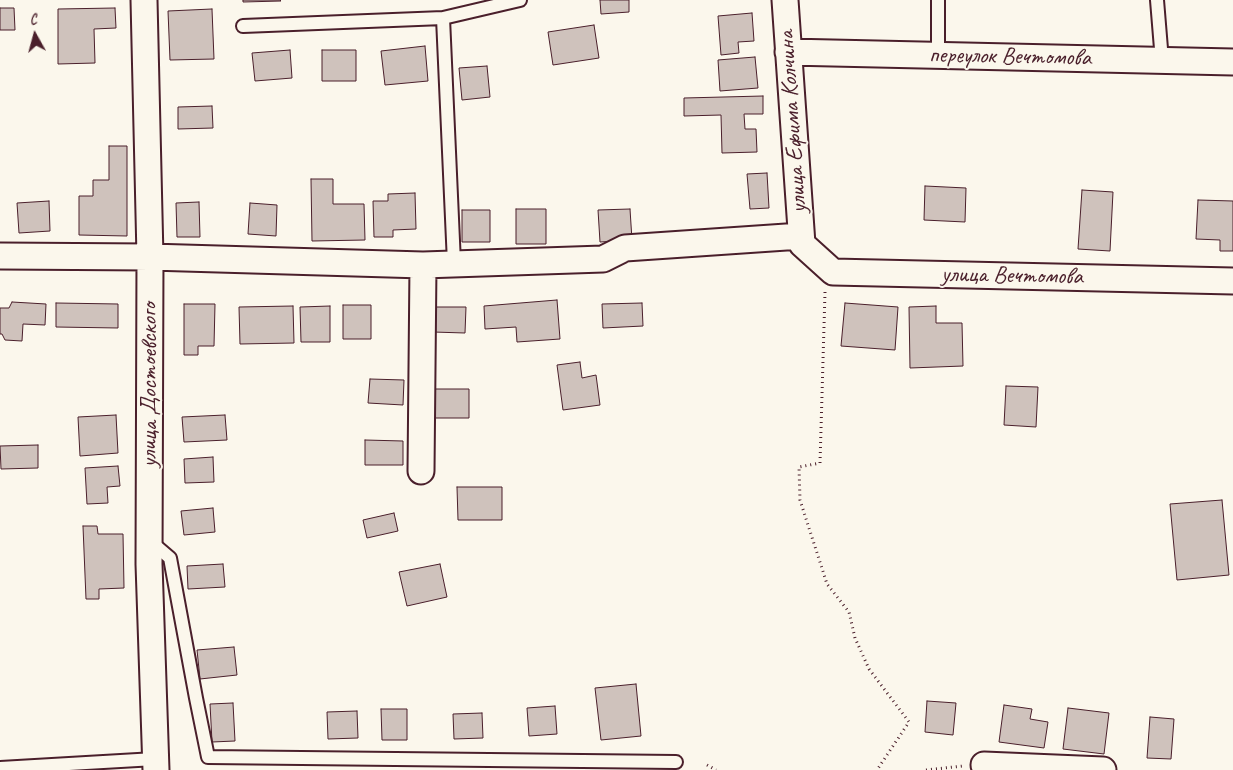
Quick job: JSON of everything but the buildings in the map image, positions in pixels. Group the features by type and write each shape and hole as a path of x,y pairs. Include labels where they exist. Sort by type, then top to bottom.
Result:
{"street":[{"name":"улица Достоевского","path":"144,0 150,257 149,540 156,764"},
{"name":"улица Ефима Колчина","path":"785,0 802,240"},
{"name":"переулок Вечтомова","path":"788,52 1233,62"},
{"path":"0,256 150,257 423,265 454,262 603,259 625,248 802,240 833,272"},
{"path":"421,471 423,265"},
{"name":"улица Вечтомова","path":"833,272 1233,281"},
{"path":"984,765 1104,770"}],"lane":[{"path":"244,26 443,18 520,0"},
{"path":"938,0 938,56"},
{"path":"1157,0 1162,61"},
{"path":"443,18 454,262"},
{"path":"149,540 170,558 208,757 676,762"},
{"path":"0,768 156,764"}],"path":[{"path":"833,272 825,281 820,463 799,467 800,500 827,584 850,612 855,638 869,669 909,722 877,770"},
{"path":"707,765 716,770"},
{"path":"926,770 984,765"}]}
